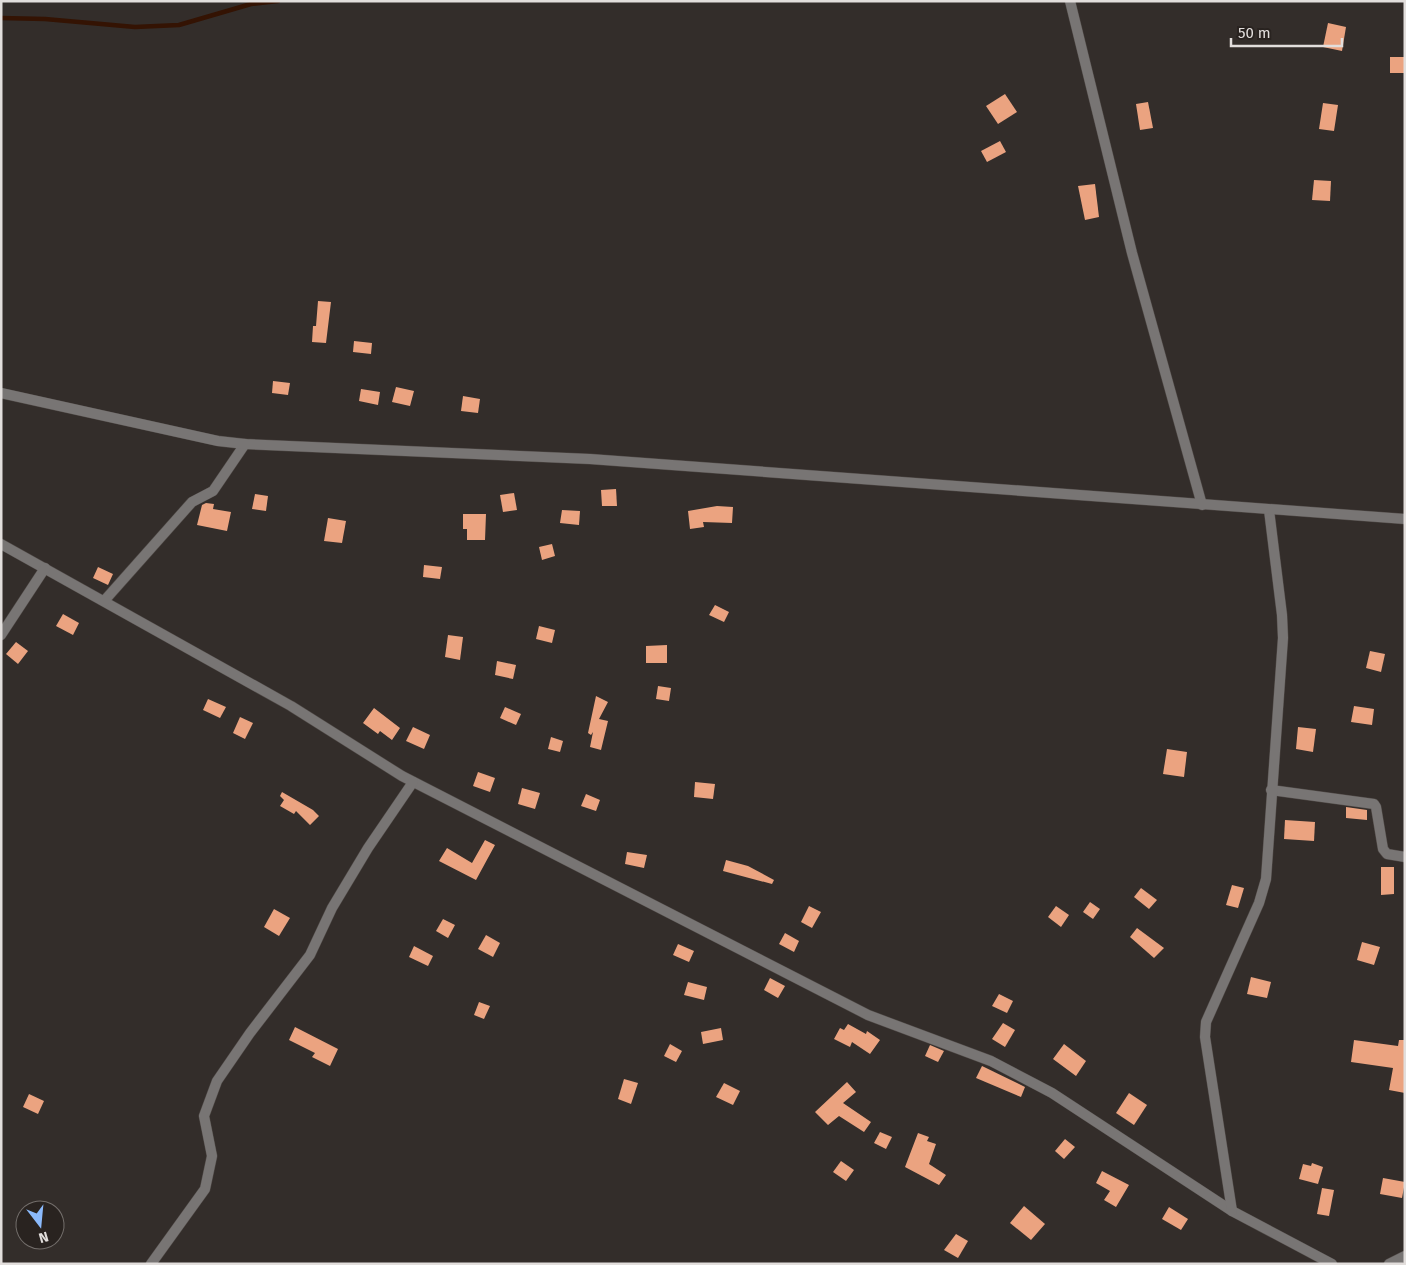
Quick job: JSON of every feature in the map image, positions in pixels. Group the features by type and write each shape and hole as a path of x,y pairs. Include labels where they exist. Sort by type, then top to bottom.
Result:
{"street":[{"path":"1070,1 1132,253 1202,505"},
{"path":"1,393 211,440 245,444 590,459 1405,519"},
{"path":"104,602 192,502 213,491 245,444"},
{"path":"1232,1211 1206,1037 1206,1022 1259,903 1266,879 1283,638 1282,615 1269,510"},
{"path":"1,544 291,706 352,747 413,782 868,1015 991,1061 1052,1093 1232,1211 1332,1264"},
{"path":"1,635 45,568"},
{"path":"151,1264 205,1189 212,1156 204,1116 217,1081 250,1033 310,955 341,893 368,848 413,782"},
{"path":"1271,790 1374,804 1383,849 1387,854 1405,857"},
{"path":"1389,1264 1405,1256"}],"building":[{"path":"1328,23 1346,27 1342,51 1323,47"},
{"path":"1390,57 1405,57 1405,73 1390,73"},
{"path":"1005,94 1017,112 998,124 986,106"},
{"path":"1148,102 1153,128 1140,130 1136,104"},
{"path":"1323,103 1338,105 1334,131 1319,129"},
{"path":"1000,141 1006,152 987,162 981,151"},
{"path":"1314,180 1331,181 1330,201 1312,200"},
{"path":"1095,184 1099,217 1085,220 1078,186"},
{"path":"318,301 331,302 326,343 312,342 313,326 316,326"},
{"path":"354,341 372,343 371,354 353,352"},
{"path":"273,381 290,383 288,395 272,393"},
{"path":"396,387 414,391 410,406 392,402"},
{"path":"361,389 380,392 378,405 359,401"},
{"path":"463,396 480,399 478,413 461,411"},
{"path":"616,489 617,506 602,506 601,490"},
{"path":"514,493 517,510 503,512 500,495"},
{"path":"255,494 268,496 266,511 252,509"},
{"path":"206,503 214,504 213,509 231,512 227,531 197,525 202,505"},
{"path":"717,506 733,507 732,523 703,522 704,527 690,529 688,511"},
{"path":"562,510 580,511 579,525 560,523"},
{"path":"463,514 486,514 485,540 467,540 467,529 463,529"},
{"path":"328,518 346,521 342,543 324,541"},
{"path":"552,544 555,556 542,560 539,547"},
{"path":"424,565 442,567 440,579 423,577"},
{"path":"98,567 113,574 108,585 93,578"},
{"path":"715,605 729,612 724,622 709,615"},
{"path":"63,614 79,623 73,635 56,626"},
{"path":"539,626 555,630 552,643 536,639"},
{"path":"448,635 463,637 460,660 445,657"},
{"path":"16,642 28,651 18,664 6,654"},
{"path":"667,645 667,663 646,663 646,646"},
{"path":"1370,651 1385,654 1381,672 1366,668"},
{"path":"497,661 516,665 513,679 495,675"},
{"path":"658,686 671,688 669,701 656,699"},
{"path":"596,696 608,702 599,719 608,721 601,750 590,747 593,732 591,735 588,733"},
{"path":"208,699 226,707 220,718 203,710"},
{"path":"1354,706 1374,709 1372,725 1351,722"},
{"path":"505,707 521,714 516,725 500,718"},
{"path":"374,708 400,728 392,740 380,731 378,734 363,723"},
{"path":"240,717 253,723 245,739 233,733"},
{"path":"413,727 430,735 424,749 406,741"},
{"path":"1298,727 1316,729 1313,752 1296,749"},
{"path":"551,737 563,741 560,752 548,749"},
{"path":"1167,749 1187,752 1184,777 1163,774"},
{"path":"478,772 495,778 490,792 473,786"},
{"path":"695,782 715,784 713,799 694,797"},
{"path":"522,788 540,793 535,809 518,804"},
{"path":"282,792 313,810 319,816 310,825 296,811 294,814 280,806 284,800 280,796"},
{"path":"586,794 600,800 596,811 581,806"},
{"path":"1346,807 1367,810 1367,820 1346,818"},
{"path":"1285,820 1315,822 1314,841 1284,839"},
{"path":"485,840 495,845 476,880 439,861 447,848 472,863"},
{"path":"627,852 647,855 644,868 625,864"},
{"path":"726,860 748,866 774,880 772,884 723,871"},
{"path":"1381,867 1394,867 1394,894 1381,895"},
{"path":"1232,885 1244,888 1238,908 1226,905"},
{"path":"1141,888 1157,900 1149,909 1134,897"},
{"path":"1090,902 1100,909 1093,919 1083,912"},
{"path":"809,906 821,912 812,928 801,922"},
{"path":"1056,906 1069,915 1061,927 1048,917"},
{"path":"274,909 290,918 279,936 264,927"},
{"path":"443,919 455,925 448,938 436,931"},
{"path":"1137,928 1164,948 1154,958 1130,937"},
{"path":"785,933 799,941 794,952 779,944"},
{"path":"486,935 500,943 493,957 478,949"},
{"path":"1362,942 1380,947 1374,965 1357,960"},
{"path":"678,944 694,951 689,962 673,955"},
{"path":"414,946 433,956 428,966 409,957"},
{"path":"1251,977 1271,982 1267,998 1247,994"},
{"path":"770,978 785,986 778,998 764,990"},
{"path":"688,982 707,987 704,1000 684,995"},
{"path":"999,994 1013,1001 1007,1013 992,1006"},
{"path":"479,1002 490,1006 484,1019 474,1015"},
{"path":"1003,1023 1015,1030 1005,1047 992,1039"},
{"path":"848,1024 866,1034 867,1031 880,1040 870,1054 852,1042 850,1047 834,1039 840,1028 844,1030"},
{"path":"295,1027 338,1049 330,1066 312,1057 315,1053 289,1040"},
{"path":"721,1028 723,1040 703,1044 701,1032"},
{"path":"1354,1040 1398,1046 1399,1040 1405,1040 1405,1093 1389,1090 1393,1068 1351,1062"},
{"path":"670,1044 682,1051 676,1062 664,1056"},
{"path":"1064,1044 1086,1061 1076,1076 1053,1059"},
{"path":"930,1045 944,1051 938,1062 925,1056"},
{"path":"982,1066 1025,1087 1021,1097 976,1078"},
{"path":"624,1079 638,1083 631,1104 618,1099"},
{"path":"847,1082 856,1092 843,1103 871,1122 864,1132 839,1116 828,1125 815,1112"},
{"path":"724,1083 740,1091 733,1105 716,1097"},
{"path":"1129,1093 1147,1105 1134,1125 1116,1113"},
{"path":"29,1094 44,1101 38,1114 23,1107"},
{"path":"880,1132 892,1137 886,1149 874,1143"},
{"path":"918,1133 929,1137 927,1141 936,1144 929,1164 946,1175 939,1185 905,1167"},
{"path":"1065,1139 1075,1147 1064,1159 1055,1151"},
{"path":"841,1161 854,1170 846,1181 833,1172"},
{"path":"1312,1163 1323,1167 1318,1184 1299,1179 1303,1164 1311,1166"},
{"path":"1102,1171 1129,1185 1116,1207 1104,1200 1110,1191 1096,1183"},
{"path":"1383,1178 1405,1182 1402,1198 1380,1194"},
{"path":"1322,1188 1334,1190 1329,1216 1317,1214"},
{"path":"1024,1206 1045,1224 1031,1240 1010,1223"},
{"path":"1169,1207 1188,1219 1181,1230 1162,1219"},
{"path":"956,1234 968,1241 958,1258 944,1250"}],"waterway":[{"path":"1,18 45,19 135,27 179,25 251,4 278,1"}]}
